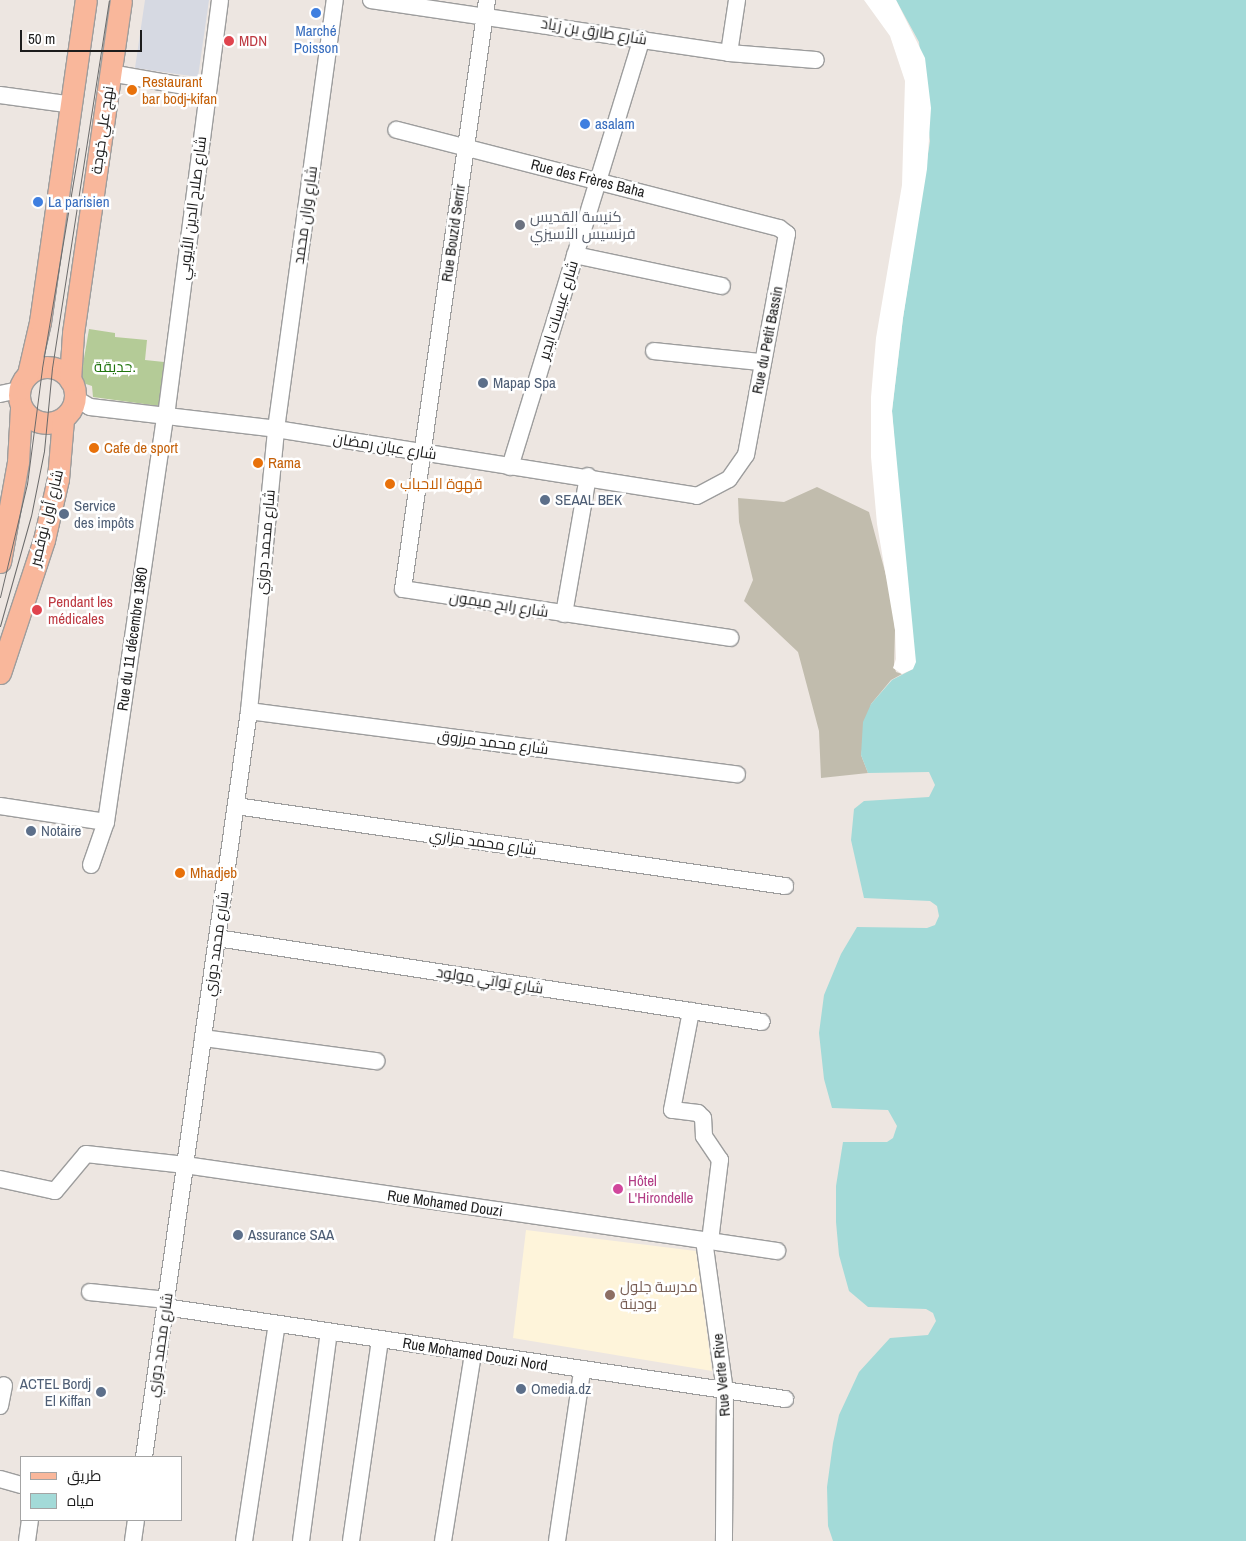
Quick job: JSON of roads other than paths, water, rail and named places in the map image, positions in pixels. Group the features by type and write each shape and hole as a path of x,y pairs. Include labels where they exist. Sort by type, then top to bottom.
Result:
{"main road":[{"path":"0,562 18,462 17,392 40,322 86,0"},
{"name":"نهج علي خوجة","path":"73,389 72,333 121,0"},
{"path":"42,368 56,368 73,389 63,419 52,424 42,424 33,420 17,392 42,368"},
{"name":"شارع أول نوفمبر","path":"0,673 44,540 58,479 63,419"}],"street":[{"name":"شارع صلاح الدين الأيوبي","path":"166,416 220,0"},
{"name":"شارع وزان محمد","path":"276,429 335,0"},
{"name":"شارع طارق بن زياد","path":"371,0 486,7 642,39 729,53 816,60"},
{"path":"729,53 737,0"},
{"name":"Rue Bouzid Serrir","path":"422,452 486,7"},
{"name":"شارع عيسات ايدير","path":"510,467 642,39"},
{"path":"110,73 207,90"},
{"path":"0,95 72,105"},
{"name":"Rue des Frères Baha","path":"396,130 598,180 779,228"},
{"name":"Rue du Petit Bassin","path":"697,496 729,479 746,455 761,362 787,234 779,228"},
{"path":"575,254 722,286"},
{"path":"654,351 761,362"},
{"name":"شارع عبان رمضان","path":"73,389 90,407 276,429 510,467 588,476 697,496"},
{"name":"Rue du 11 décembre 1960","path":"91,863 106,822 166,416"},
{"name":"شارع محمد دوزي","path":"144,1456 249,711 276,429"},
{"name":"شارع رابح ميمون","path":"422,452 403,589 730,638"},
{"path":"564,614 588,476"},
{"name":"شارع محمد مرزوق","path":"249,711 737,774"},
{"path":"0,806 106,822"},
{"name":"شارع محمد مزاري","path":"236,806 785,886"},
{"name":"شارع تواتي مولود","path":"217,938 762,1022"},
{"name":"Rue Verte Rive","path":"691,1011 672,1110 698,1113 703,1118 704,1136 720,1160 707,1241 725,1391 724,1541"},
{"path":"203,1038 376,1061"},
{"name":"Rue Mohamed Douzi","path":"0,1179 55,1191 86,1154 186,1165 777,1250"},
{"name":"Rue Mohamed Douzi Nord","path":"90,1292 166,1303 277,1324 785,1400"},
{"path":"244,1541 277,1324"},
{"path":"301,1541 329,1332"},
{"path":"351,1541 380,1340"},
{"path":"443,1541 473,1354"},
{"path":"557,1541 582,1371"},
{"path":"0,1406 4,1384"},
{"path":"0,1479 20,1485"},
{"path":"27,1541 30,1521"},
{"path":"132,1541 136,1521"}],"water":[{"path":"896,0 1246,0 1246,1541 833,1541 828,1526 827,1487 833,1443 839,1415 859,1372 890,1338 928,1335 936,1321 933,1313 926,1309 868,1307 849,1291 839,1255 836,1222 836,1186 843,1142 887,1142 893,1138 897,1126 888,1110 832,1108 824,1079 819,1033 824,995 841,954 857,927 927,928 935,925 939,916 937,906 930,901 864,898 851,840 854,809 864,801 929,797 935,785 929,772 868,773 861,755 863,722 871,704 892,680 913,669 892,411 903,318 930,141 919,42"}],"tram line":[{"path":"0,626 31,516 44,451 52,368 109,0"},
{"path":"0,597 27,484 42,368 79,148"}],"place":[{"name":"Marché Poisson","path":"316,13"},
{"name":"MDN","path":"229,41"},
{"name":"Restaurant bar bodj-kifan","path":"132,90"},
{"name":"asalam","path":"585,124"},
{"name":"La parisien","path":"38,202"},
{"name":"كنيسة القديس فرنسيس الأسيزي","path":"520,225"},
{"name":"Mapap Spa","path":"483,383"},
{"name":"Cafe de sport","path":"94,448"},
{"name":"Rama","path":"258,463"},
{"name":"قهوة الاحباب","path":"390,484"},
{"name":"SEAAL BEK","path":"545,500"},
{"name":"Service des impôts","path":"64,514"},
{"name":"Pendant les médicales","path":"37,610"},
{"name":"Notaire","path":"31,831"},
{"name":"Mhadjeb","path":"180,873"},
{"name":"Hôtel L'Hirondelle","path":"618,1189"},
{"name":"Assurance SAA","path":"238,1235"},
{"name":"مدرسة جلول بودينة","path":"610,1295"},
{"name":"Omedia.dz","path":"521,1389"},
{"name":"ACTEL Bordj El Kiffan","path":"101,1392"}],"park label":[{"name":"حديقة.","path":"115,367"}]}
